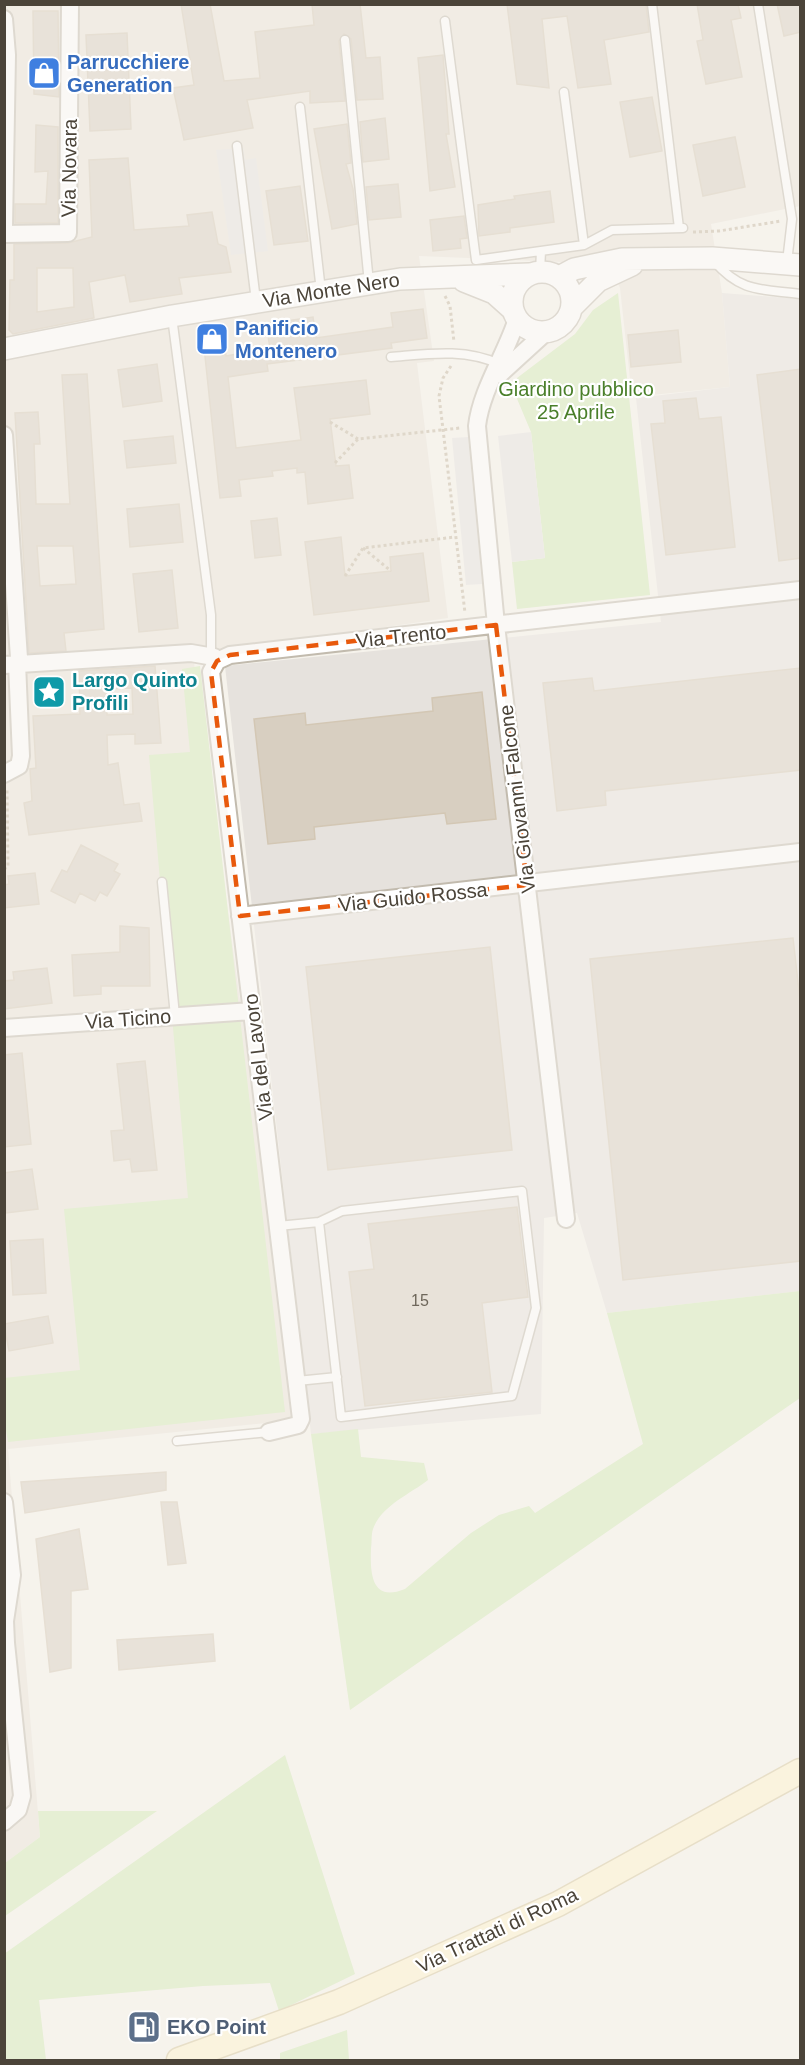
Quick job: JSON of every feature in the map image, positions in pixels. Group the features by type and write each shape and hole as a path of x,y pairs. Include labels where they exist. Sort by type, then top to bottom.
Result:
{"main road":[{"name":"Via Trattati di Roma","path":"179,2061 339,2002 558,1904 801,1771"}],"street":[{"name":"Via Novara","path":"4,234 68,233 70,4"},
{"path":"4,19 6,55 4,227"},
{"name":"Via Monte Nero","path":"443,285 543,269 574,269 605,261 712,258 794,264"},
{"name":"Via Monte Nero","path":"572,307 598,281 646,260"},
{"path":"543,269 570,290 572,307 563,323 547,331 530,329 515,314 515,289 543,269"},
{"name":"Via Monte Nero","path":"4,349 172,316 417,278 443,285 469,282 494,293 515,314"},
{"name":"Via Giovanni Falcone","path":"515,314 499,364 483,400 477,426 496,625 566,1219"},
{"name":"Via Giovanni Falcone","path":"492,381 547,331"},
{"path":"4,435 19,658 11,664 21,762 16,769 5,774"},
{"name":"Via Trento","path":"11,664 44,664 191,653 214,658 801,590"},
{"name":"Via del Lavoro","path":"214,658 211,672 301,1419 298,1425 269,1432"},
{"name":"Via Guido Rossa","path":"240,916 801,852"},
{"name":"Via Ticino","path":"4,1028 252,1011"},
{"path":"4,1502 12,1575 6,1602 6,1643 22,1796 18,1810 4,1822"}],"lane":[{"path":"445,21 476,260 543,269 612,230 681,228 652,4"},
{"path":"758,4 796,218 794,264"},
{"path":"345,40 370,284"},
{"path":"564,92 584,244"},
{"path":"300,107 321,292"},
{"path":"237,146 256,302"},
{"path":"712,258 729,278 745,286 801,294"},
{"path":"172,316 211,615 214,658"},
{"path":"391,357 455,353 481,355 499,364"},
{"path":"162,882 175,1016"},
{"path":"278,1226 319,1222 342,1211 522,1191 536,1308 512,1396 341,1417 319,1222"},
{"path":"297,1381 337,1377"},
{"path":"177,1441 269,1432"}],"path":[{"path":"681,228 694,232 719,231 796,218"},
{"path":"443,285 450,306 455,353 439,396 467,629"},
{"path":"330,422 358,439 477,426"},
{"path":"335,463 358,439"},
{"path":"363,548 455,537"},
{"path":"363,548 391,570"},
{"path":"345,576 363,548"},
{"path":"4,870 8,867 8,792 5,774"}],"highlighted area":[{"path":"496,625 527,885 240,916 211,672 217,661 230,655"}],"shaded area":[{"path":"5,5 800,5 800,206 711,224 722,293 730,387 632,397 620,288 610,264 419,256 434,361 417,363 448,618 193,655 297,1420 8,1449 40,1837 5,1863"},
{"path":"243,148 245,160 256,158 268,251 231,255 216,150"},
{"path":"722,293 800,299 800,1291 607,1313 577,1213 544,1218 541,1414 311,1434 225,666 661,622 636,398 730,387"},
{"path":"531,432 545,558 512,562 498,436"},
{"path":"468,437 482,584 466,585 452,438"}],"green space":[{"name":"Giardino pubblico 25 Aprile","path":"618,293 650,595 517,609 512,562 545,558 531,432 515,394 517,378 575,334 593,310"},
{"path":"200,666 285,1412 8,1442 5,1424 4,1378 80,1370 64,1209 188,1198 149,755 190,752 182,669"},
{"path":"800,1291 800,1398 350,1710 311,1434 358,1429 361,1457 424,1463 428,1480 389,1507 377,1521 372,1534 371,1567 375,1583 385,1592 405,1589 471,1533 499,1515 529,1506 535,1513 643,1444 607,1313"},
{"path":"285,1755 355,1974 279,2011 270,1983 203,1986 39,2000 46,2060 5,2060 4,1954"},
{"path":"38,1811 157,1811 5,1916 5,1863 40,1837"},
{"path":"347,2030 349,2060 280,2060 280,2053"}],"building":[{"path":"181,4 210,4 224,81 260,78 255,32 314,25 312,4 360,4 366,58 380,57 383,99 357,100 351,39 344,34 339,41 345,101 310,103 310,91 247,100 253,128 184,140 173,88 194,85"},
{"path":"507,4 646,4 649,32 604,40 611,84 578,88 567,16 542,19 549,88 517,84"},
{"path":"697,4 738,4 741,18 731,20 742,77 706,84 697,41 703,40"},
{"path":"777,4 801,4 801,32 784,36"},
{"path":"33,11 58,11 59,97 34,94"},
{"path":"127,33 131,129 90,131 86,35"},
{"path":"443,55 449,134 446,134 455,187 430,191 418,58"},
{"path":"652,97 662,151 630,157 620,102"},
{"path":"385,118 389,159 363,162 360,122"},
{"path":"347,124 351,163 346,164 353,189 357,224 332,229 314,129"},
{"path":"36,125 58,127 58,223 15,223 15,204 46,204 48,171 35,172"},
{"path":"735,137 745,187 703,196 693,145"},
{"path":"128,158 134,230 189,226 187,215 212,212 218,244 226,247 231,272 179,278 182,294 130,302 125,275 89,282 94,318 13,334 9,330 10,280 14,280 14,244 68,243 92,237 89,160","holes":["37,268 73,268 74,307 37,312"]},
{"path":"398,184 401,217 369,220 366,187"},
{"path":"300,186 308,241 274,245 266,191"},
{"path":"550,191 554,222 510,228 510,232 479,236 478,205 515,199 514,196"},
{"path":"464,216 467,238 460,239 461,248 433,251 430,220"},
{"path":"423,309 427,338 391,343 392,348 267,364 268,371 228,377 236,448 301,440 294,388 366,380 370,414 330,419 336,466 349,465 353,498 308,504 305,472 297,473 297,468 272,471 273,476 239,480 241,496 220,498 202,328 223,326 226,356 270,348 266,324 313,317 316,338 393,327 391,313"},
{"path":"678,330 681,362 631,367 628,335"},
{"path":"157,364 162,401 123,407 118,370"},
{"path":"801,369 801,558 779,561 757,375"},
{"path":"87,374 104,629 64,633 66,651 29,653 15,413 38,412 40,444 34,444 36,504 70,504 62,375","holes":["37,546 73,546 76,584 40,586"]},
{"path":"696,398 699,419 721,417 735,547 666,555 651,424 665,423 663,401"},
{"path":"173,436 176,463 127,468 124,441"},
{"path":"179,504 183,542 130,547 127,509"},
{"path":"277,518 281,555 255,558 251,521"},
{"path":"341,537 345,576 391,571 390,557 423,553 429,601 314,615 305,542"},
{"path":"172,570 178,628 139,632 133,574"},
{"path":"155,666 161,743 135,744 135,734 107,735 108,765 118,763 124,805 139,803 142,821 29,835 24,803 32,801 30,769 36,768 33,716 80,714 79,671","holes":["132,688 133,714 107,715 107,689"]},
{"path":"801,668 801,770 605,791 606,805 557,811 543,683 592,678 594,691"},
{"path":"482,692 496,819 447,824 445,813 314,827 315,839 268,844 254,719 305,713 306,725 433,711 432,698"},
{"path":"81,845 118,864 114,871 120,874 107,896 100,892 95,901 80,893 75,903 51,891 62,870 67,872"},
{"path":"35,873 39,904 4,908 4,885 9,884 8,876"},
{"path":"120,926 149,928 150,986 101,986 101,994 74,996 72,955 120,952"},
{"path":"793,938 801,1009 801,1261 623,1280 590,959"},
{"path":"490,947 512,1150 328,1170 306,967"},
{"path":"47,968 52,1003 4,1009 4,981 14,980 13,972"},
{"path":"22,1053 31,1144 4,1147 4,1055"},
{"path":"145,1061 157,1170 132,1172 130,1159 114,1161 111,1131 124,1130 117,1064"},
{"path":"32,1169 38,1209 6,1213 4,1173"},
{"path":"517,1207 528,1297 482,1303 492,1392 365,1406 349,1272 374,1269 368,1224"},
{"path":"43,1239 46,1293 13,1295 10,1241"},
{"path":"48,1316 53,1343 9,1351 4,1324"},
{"path":"166,1472 166,1490 25,1513 21,1482"},
{"path":"161,1502 177,1502 186,1563 168,1565"},
{"path":"79,1529 88,1589 71,1591 71,1668 50,1672 36,1539"},
{"path":"213,1634 215,1661 119,1670 117,1640"}],"place":[{"name":"Parrucchiere Generation","path":"44,73"},
{"name":"Panificio Montenero","path":"212,339"},
{"name":"Largo Quinto Profili","path":"49,692"},
{"name":"EKO Point","path":"144,2027"}]}
